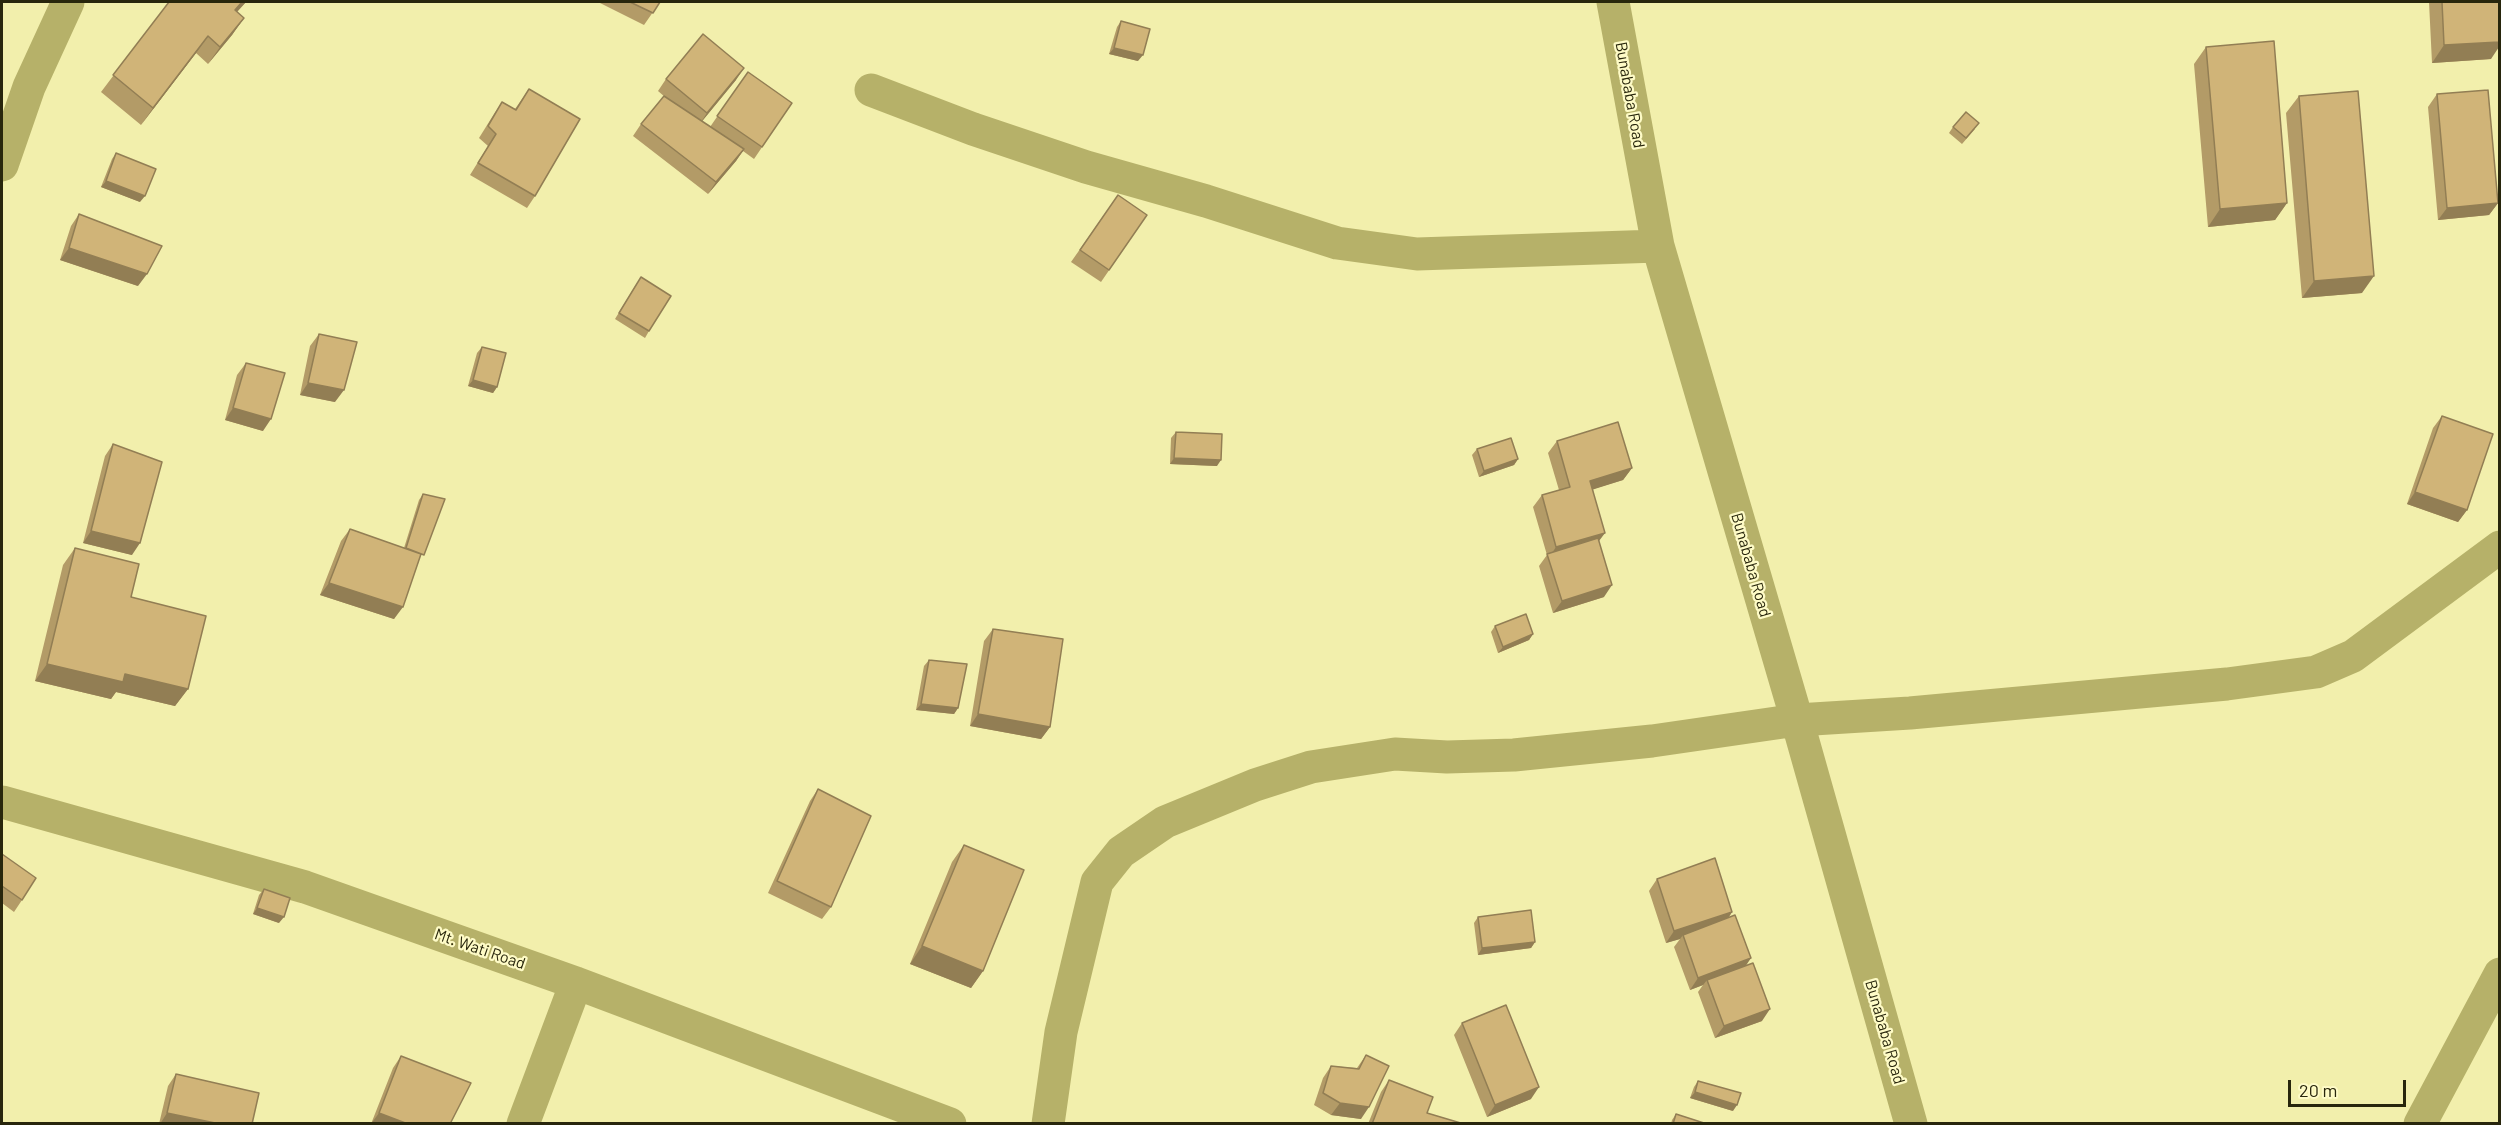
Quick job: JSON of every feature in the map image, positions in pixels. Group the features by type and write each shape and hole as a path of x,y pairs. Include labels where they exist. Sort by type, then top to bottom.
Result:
{"street":[{"path":"2,165 29,87 68,2"},
{"name":"Bunababa Road","path":"1613,2 1658,246 1797,720 1911,1124"},
{"path":"871,90 973,129 1086,167 1206,201 1337,243 1417,254 1658,246"},
{"path":"1048,1124 1061,1032 1097,882 1121,852 1165,822 1255,785 1311,767 1395,754 1447,757 1514,755 1653,741 1797,720 1910,713 2215,685 2316,672 2353,656 2499,547"},
{"name":"Mt. Wati Road","path":"2,802 305,887 576,983 950,1124"},
{"path":"2420,1124 2499,974"},
{"path":"523,1124 576,983"}],"building":[{"path":"169,2 242,2 235,10 244,18 220,47 208,36 153,108 113,75"},
{"path":"630,2 660,2 653,13"},
{"path":"2442,2 2499,2 2499,42 2444,45"},
{"path":"1121,21 1150,29 1143,55 1114,48"},
{"path":"703,34 744,68 707,113 666,79"},
{"path":"2274,41 2287,203 2220,209 2206,47"},
{"path":"748,72 792,103 762,147 717,116"},
{"path":"529,89 580,119 535,196 478,163 496,134 488,126 502,102 516,110"},
{"path":"2488,90 2498,203 2447,208 2437,94"},
{"path":"2358,91 2374,276 2314,281 2299,96"},
{"path":"664,96 744,149 716,182 641,124"},
{"path":"1966,112 1979,123 1966,138 1953,127"},
{"path":"116,153 156,169 145,196 106,181"},
{"path":"1118,195 1147,215 1109,270 1080,250"},
{"path":"79,214 162,246 147,274 69,248"},
{"path":"641,277 671,296 649,331 619,313"},
{"path":"319,334 357,342 344,390 308,383"},
{"path":"482,347 506,353 497,387 473,380"},
{"path":"246,363 285,373 271,419 233,408"},
{"path":"2442,416 2493,434 2467,510 2415,492"},
{"path":"1618,422 1632,468 1590,481 1605,533 1556,547 1542,495 1570,487 1557,441"},
{"path":"1176,432 1222,434 1221,460 1174,458"},
{"path":"1511,438 1518,459 1484,471 1477,449"},
{"path":"113,444 162,462 140,543 91,531"},
{"path":"423,494 445,499 424,555 406,548"},
{"path":"350,529 421,554 403,607 329,583"},
{"path":"1598,538 1612,585 1562,601 1547,554"},
{"path":"75,548 139,564 131,597 206,616 188,689 125,674 123,682 47,664"},
{"path":"1526,614 1533,634 1503,647 1495,626"},
{"path":"993,629 1063,639 1050,727 978,714"},
{"path":"929,660 967,664 958,708 921,704"},
{"path":"818,789 871,816 831,907 777,881"},
{"path":"964,845 1024,870 983,971 922,946"},
{"path":"2,854 36,878 22,900 2,886"},
{"path":"1715,858 1732,912 1674,931 1657,879"},
{"path":"264,889 290,898 284,917 257,908"},
{"path":"1531,910 1535,942 1482,948 1478,917"},
{"path":"1735,915 1751,958 1698,978 1683,935"},
{"path":"1753,963 1770,1009 1724,1026 1707,980"},
{"path":"1506,1005 1539,1087 1495,1105 1462,1023"},
{"path":"1366,1055 1389,1066 1369,1107 1340,1103 1323,1093 1331,1066 1359,1069"},
{"path":"401,1056 471,1083 450,1124 408,1124 379,1113"},
{"path":"176,1074 259,1093 252,1124 220,1124 167,1113"},
{"path":"1389,1080 1433,1097 1427,1113 1464,1124 1372,1124"},
{"path":"1698,1081 1741,1093 1737,1105 1695,1092"},
{"path":"1676,1114 1707,1124 1673,1124"}]}
